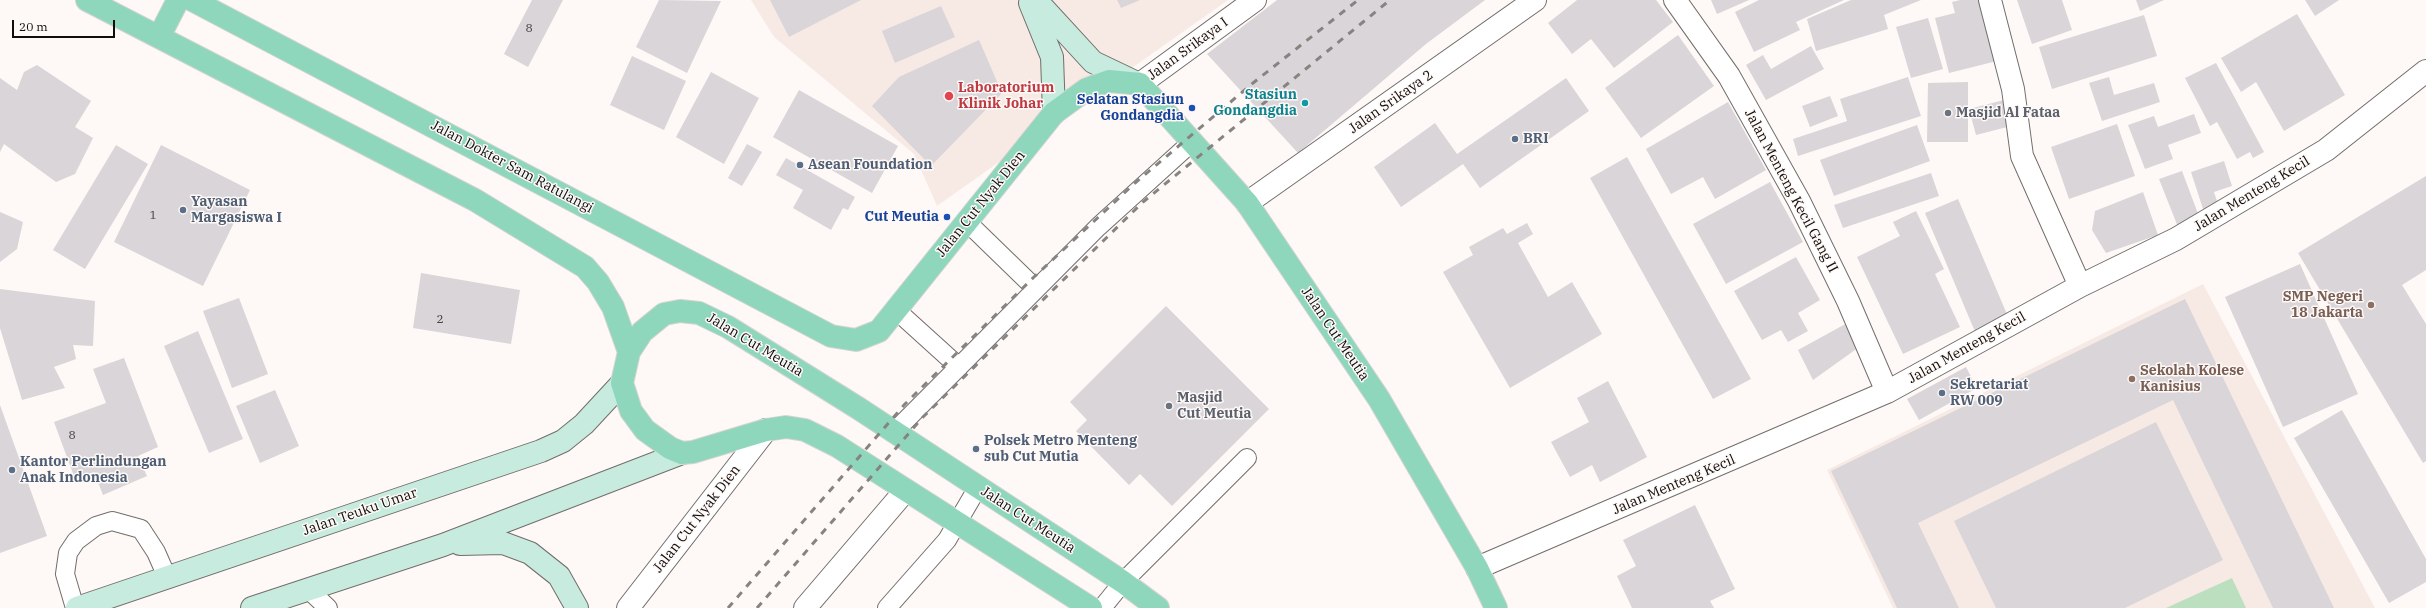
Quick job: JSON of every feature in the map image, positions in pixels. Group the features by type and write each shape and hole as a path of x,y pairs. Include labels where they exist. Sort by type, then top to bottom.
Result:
{"main road":[{"path":"87,0 475,200 585,267 598,282 613,306 629,352"},
{"path":"159,37 178,0"},
{"name":"Jalan Dokter Sam Ratulangi","path":"192,0 831,336"},
{"name":"Jalan Cut Nyak Dien","path":"831,336 856,340 879,330 1054,114 1087,89 1109,81 1140,84"},
{"name":"Jalan Cut Meutia","path":"1140,84 1247,203 1379,399 1477,568 1496,608"},
{"name":"Jalan Cut Meutia","path":"682,453 659,441 636,420 630,411 622,382 629,352 642,332 664,314 680,311 699,313 728,327 858,408 893,433 1123,582 1158,608"},
{"path":"682,453 706,449 766,430 786,427 805,430 837,446 905,491 957,522 1091,608"}],"street":[{"path":"1028,0 1052,57 1054,114"},
{"path":"1036,0 1093,62 1140,84"},
{"name":"Jalan Srikaya I","path":"1140,84 1255,0"},
{"name":"Jalan Srikaya 2","path":"1247,203 1535,0"},
{"name":"Jalan Menteng Kecil Gang II","path":"1675,0 1729,76 1799,201 1848,301 1887,392"},
{"path":"1990,0 2013,89 2022,156 2080,286"},
{"name":"Jalan Menteng Kecil","path":"1477,568 1887,392 2080,286 2176,239 2326,150 2426,71"},
{"name":"Jalan Teuku Umar","path":"76,608 541,451 563,441 584,424 622,382"},
{"name":"Jalan Cut Nyak Dien","path":"628,608 766,430"},
{"path":"252,608 443,545 682,453"},
{"path":"805,608 905,491"},
{"path":"443,545 503,543 530,553 559,576 576,608"}],"lane":[{"path":"893,433 1098,227 1193,142"},
{"path":"967,222 1036,289"},
{"path":"896,310 959,367"},
{"path":"1102,608 1123,582 1247,458"},
{"path":"887,608 947,540 978,487"},
{"path":"76,608 65,574 68,554 76,541 96,526 112,521 141,529 156,552 168,577"},
{"path":"308,589 328,608"}],"shaded area":[{"path":"751,0 1228,0 937,206 914,154 774,37"},
{"name":"Sekolah Kolese Kanisius","path":"2203,284 2375,608 1893,608 1827,470"}],"green space":[{"path":"2232,578 2246,608 2166,608"}],"building":[{"path":"532,0 563,0 528,67 504,54"},
{"path":"659,0 721,1 687,73 636,47"},
{"path":"770,0 861,0 789,37"},
{"path":"1117,0 1140,0 1121,8"},
{"name":"Stasiun Gondangdia","path":"1277,0 1485,0 1426,44 1298,153 1207,54"},
{"path":"1577,0 1656,0 1673,22 1614,68 1591,39 1572,54 1548,23"},
{"path":"1711,0 1749,0 1717,14"},
{"path":"1759,0 1844,0 1796,22 1800,30 1754,52 1735,12"},
{"path":"1851,0 1921,0 1884,15 1888,29 1816,51 1807,19"},
{"path":"1960,0 1985,0 2001,60 1949,73 1935,18 1955,13 1952,2"},
{"path":"2017,0 2062,0 2072,30 2032,44"},
{"path":"2136,0 2164,0 2140,11"},
{"path":"2305,0 2339,0 2315,16"},
{"path":"941,6 955,37 895,63 882,31"},
{"path":"2297,14 2345,95 2284,131 2256,82 2241,92 2221,58"},
{"path":"2144,15 2157,56 2052,89 2039,47"},
{"path":"1928,18 1943,69 1911,78 1896,27"},
{"path":"1678,35 1714,86 1641,138 1605,88"},
{"path":"979,40 1002,93 931,166 872,106 899,77"},
{"path":"1811,46 1824,69 1766,100 1746,65 1763,55 1771,69"},
{"path":"632,56 686,81 664,130 610,105"},
{"path":"2216,63 2264,152 2253,158 2250,152 2237,159 2217,122 2210,126 2185,78"},
{"path":"37,65 91,101 75,127 93,138 75,174 56,182 4,144 0,152 0,78 17,90 24,72"},
{"path":"711,72 759,98 724,164 676,137"},
{"path":"1908,77 1921,116 1798,156 1793,139 1847,121 1840,99"},
{"path":"2109,77 2114,95 2154,83 2160,102 2102,121 2089,83"},
{"name":"BRI","path":"1566,78 1589,111 1480,188 1463,164 1401,207 1374,167 1435,123 1457,154"},
{"name":"Masjid Al Fataa","path":"1968,82 1968,142 1927,142 1928,83"},
{"path":"799,90 898,146 872,193 773,137"},
{"path":"1830,96 1838,116 1810,127 1802,106"},
{"path":"2008,99 2015,125 1976,135 1969,109"},
{"path":"1728,102 1766,170 1715,199 1703,177 1671,194 1646,149"},
{"path":"2194,114 2201,133 2168,145 2173,159 2145,169 2128,125 2154,116 2158,127"},
{"path":"2117,124 2135,176 2069,199 2051,147"},
{"path":"1917,125 1930,161 1834,196 1820,160"},
{"path":"747,144 762,152 742,186 728,178"},
{"path":"116,145 148,164 85,269 53,250"},
{"path":"161,145 250,190 203,286 114,242"},
{"path":"1627,157 1751,379 1713,399 1590,178"},
{"path":"786,158 855,197 848,210 843,208 831,230 793,208 803,190 776,175"},
{"path":"2224,161 2232,186 2214,192 2220,210 2205,215 2191,172"},
{"path":"2182,171 2200,219 2178,227 2159,179"},
{"path":"1931,173 1939,196 1843,228 1834,205"},
{"name":"SMP Negeri 18 Jakarta","path":"2426,176 2426,270 2402,285 2426,324 2426,461 2423,463 2298,253"},
{"path":"1770,182 1803,242 1726,284 1693,224"},
{"path":"2143,192 2158,235 2106,253 2092,230 2095,211"},
{"path":"1958,199 2009,319 1976,334 1925,213"},
{"path":"1916,211 1944,269 1935,274 1960,327 1903,354 1857,257 1900,236 1893,222"},
{"path":"0,212 23,222 17,249 0,262"},
{"path":"1527,223 1533,234 1518,243 1548,297 1572,282 1602,334 1510,388 1443,272 1473,255 1469,247 1503,228 1507,234"},
{"path":"1796,257 1820,300 1798,313 1808,331 1788,342 1781,330 1762,340 1734,291"},
{"path":"2300,264 2358,394 2283,427 2225,297"},
{"path":"421,273 520,290 511,344 413,328"},
{"path":"0,289 95,301 93,346 73,345 76,359 54,367 65,388 22,400 0,328"},
{"path":"239,298 268,374 232,388 203,311"},
{"path":"2185,299 2334,608 2273,608 2173,400 1918,523 1959,608 1897,608 1831,471"},
{"name":"Masjid Cut Meutia","path":"1166,306 1269,409 1172,506 1140,474 1129,485 1076,431 1087,420 1070,402"},
{"path":"1849,322 1862,345 1813,380 1798,350"},
{"path":"198,331 243,439 209,453 164,346"},
{"path":"124,358 158,447 138,456 147,476 103,495 94,472 75,479 54,422 106,403 93,369"},
{"name":"Sekretariat RW 009","path":"1966,367 1977,388 1919,420 1907,399"},
{"path":"1608,381 1647,457 1600,482 1592,465 1570,477 1551,442 1589,422 1577,398"},
{"path":"275,390 299,446 260,463 236,406"},
{"name":"Kantor Perlindungan Anak Indonesia","path":"0,405 47,536 0,553"},
{"path":"2342,410 2426,559 2426,582 2389,603 2294,438"},
{"path":"2156,422 2223,560 2125,608 1996,608 1954,521"},
{"path":"1695,505 1735,589 1710,601 1714,608 1632,608 1617,576 1636,566 1623,540"}],"railway":[{"path":"728,608 905,404 1034,277 1135,183 1253,83 1358,0"},
{"path":"757,608 923,417 1143,202 1390,0"}],"place":[{"name":"Laboratorium Klinik Johar","path":"949,96"},
{"name":"Stasiun Gondangdia","path":"1305,103"},
{"name":"Selatan Stasiun Gondangdia","path":"1192,108"},
{"name":"Masjid Al Fataa","path":"1948,113"},
{"name":"BRI","path":"1515,139"},
{"name":"Asean Foundation","path":"800,165"},
{"name":"Yayasan Margasiswa I","path":"183,210"},
{"name":"Cut Meutia","path":"947,217"},
{"name":"SMP Negeri 18 Jakarta","path":"2371,305"},
{"name":"Sekolah Kolese Kanisius","path":"2132,379"},
{"name":"Sekretariat RW 009","path":"1942,393"},
{"name":"Masjid Cut Meutia","path":"1169,406"},
{"name":"Polsek Metro Menteng sub Cut Mutia","path":"976,449"},
{"name":"Kantor Perlindungan Anak Indonesia","path":"12,470"}]}
